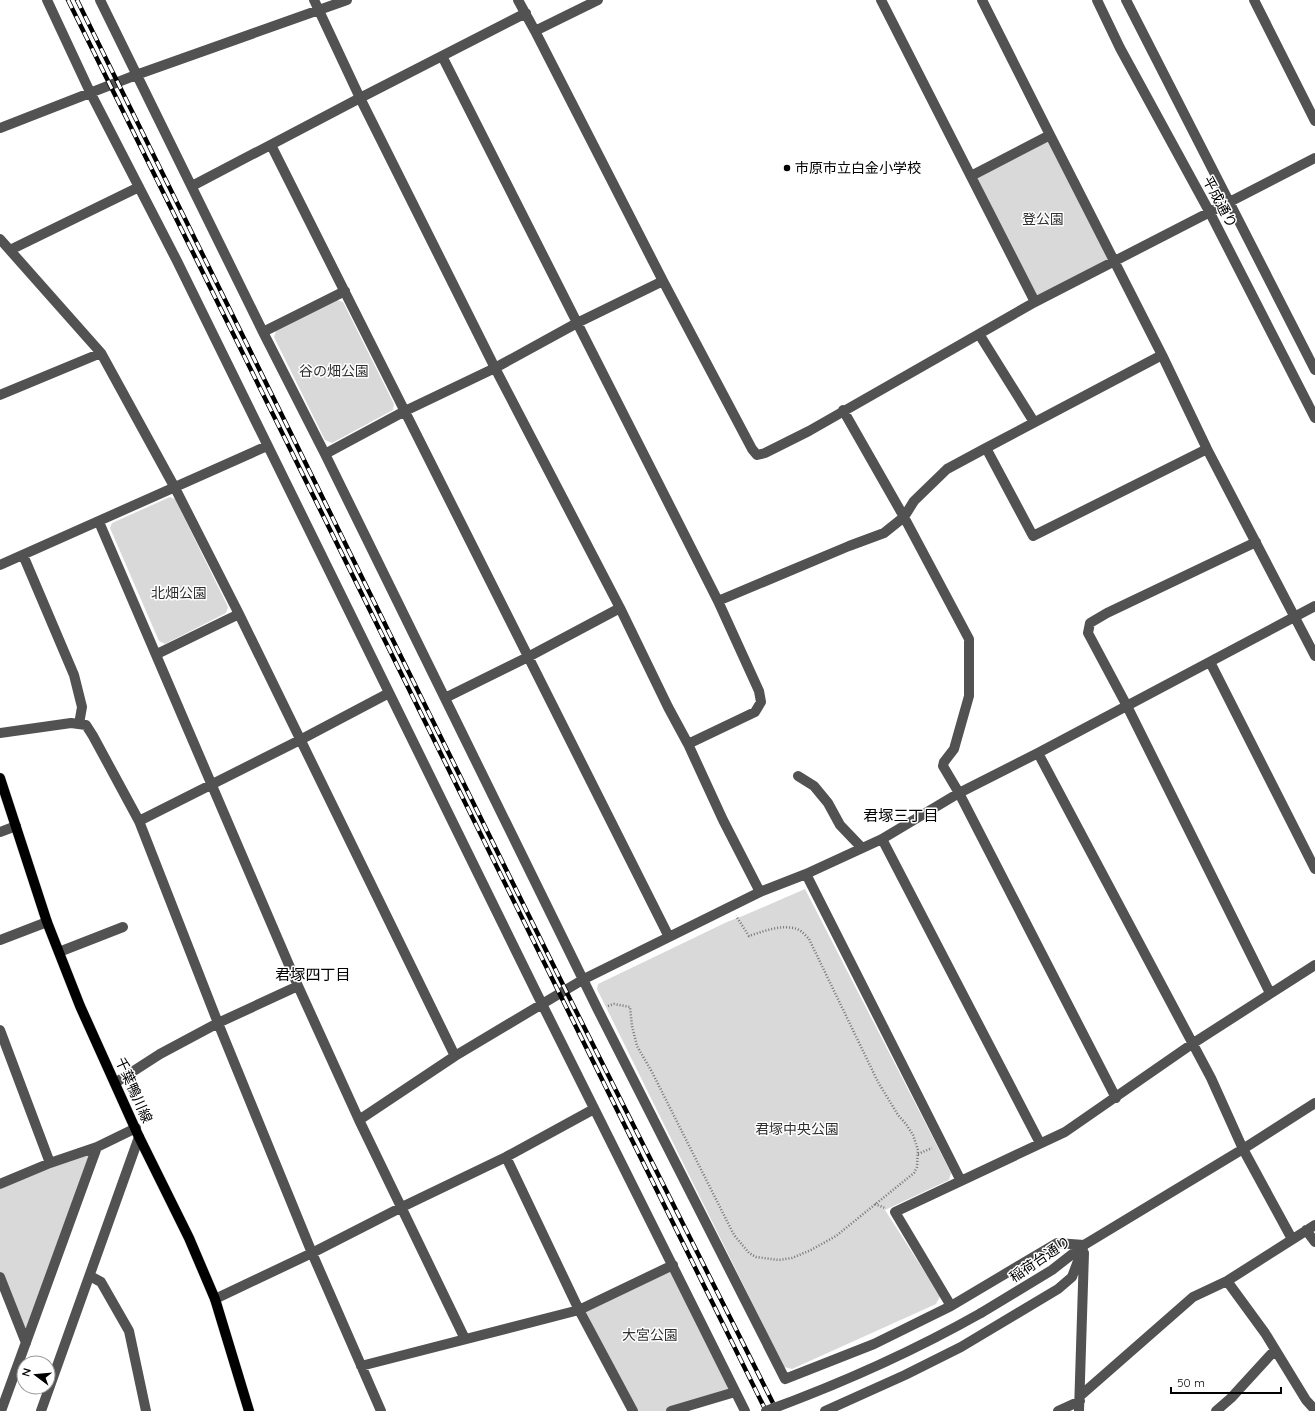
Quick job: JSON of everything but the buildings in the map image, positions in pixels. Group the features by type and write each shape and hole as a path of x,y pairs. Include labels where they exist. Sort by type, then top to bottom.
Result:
{"main road":[{"name":"千葉鴨川線","path":"0,778 47,922 80,1006 138,1133 189,1238 215,1299 248,1411"}],"street":[{"path":"47,0 90,92 745,1411"},
{"path":"100,0 598,1010 784,1378 874,1344 951,1306 1057,1243 1084,1246"},
{"path":"314,0 360,98 495,368 620,608 661,693 688,744 723,820 760,892"},
{"path":"0,128 136,75 348,0"},
{"path":"518,0 663,281 756,454 765,453 809,431 843,410 1035,302 1209,211 1315,158"},
{"path":"535,31 598,0"},
{"path":"881,0 1035,302"},
{"path":"982,0 1162,356 1207,449 1315,656"},
{"name":"平成通り","path":"1097,0 1120,48 1209,211 1315,418"},
{"name":"平成通り","path":"1126,0 1315,370"},
{"path":"1254,0 1315,121"},
{"path":"192,186 526,13"},
{"path":"442,56 718,601 759,690 761,702 755,712 688,744"},
{"path":"971,176 1050,135"},
{"path":"270,145 345,290 669,937"},
{"path":"10,250 139,188"},
{"path":"0,239 101,353 175,488 239,614 455,1056"},
{"path":"325,454 663,281"},
{"path":"263,332 345,290"},
{"path":"979,334 1034,422"},
{"path":"0,395 101,353"},
{"path":"718,601 849,546 884,533 904,517 914,501 947,469 1162,356"},
{"path":"843,410 904,517 969,639 969,696 954,749 944,762 943,766 959,793 1116,1098"},
{"path":"0,565 267,446"},
{"path":"986,448 1033,536 1207,449"},
{"path":"99,522 157,654 298,986 358,1120 402,1207 465,1339"},
{"path":"1256,542 1107,613 1090,623 1088,633 1127,706 1270,993"},
{"path":"23,555 74,675 82,707 79,724"},
{"path":"358,1120 455,1056 584,979 760,892 806,874 882,839 959,793 1038,753 1315,606"},
{"path":"445,698 528,657 620,608"},
{"path":"157,654 239,614"},
{"path":"1210,662 1315,869"},
{"path":"139,821 300,740 389,693"},
{"path":"0,733 71,723 86,725 93,736 139,821 218,1024 312,1253 381,1411"},
{"path":"1038,753 1211,1078 1243,1149 1292,1239"},
{"path":"798,776 814,786 828,803 840,825 862,848"},
{"path":"0,832 16,826"},
{"path":"882,839 1040,1144"},
{"path":"806,874 962,1181"},
{"path":"0,940 47,922"},
{"path":"59,952 123,927"},
{"path":"951,1306 895,1212 1065,1132 1192,1044 1315,965"},
{"path":"115,1083 160,1054 218,1024 298,986"},
{"path":"0,1030 50,1163"},
{"name":"稲荷台通り","path":"766,1411 827,1388 878,1366 951,1330 1052,1270 1084,1246 1243,1149 1315,1103"},
{"path":"215,1299 506,1157 594,1109"},
{"path":"0,1184 50,1163 138,1133"},
{"path":"41,1411 90,1276 138,1133"},
{"path":"1,1411 97,1147"},
{"path":"506,1157 579,1310 633,1411"},
{"path":"1058,1411 1080,1406 1193,1297 1227,1281 1311,1227 1315,1242"},
{"path":"1080,1406 1084,1246"},
{"path":"825,1411 905,1375 961,1347 1058,1289 1072,1277 1084,1246"},
{"path":"362,1366 579,1310 673,1265"},
{"path":"90,1276 102,1282 130,1331 146,1411"},
{"path":"0,1277 26,1343"},
{"path":"1227,1281 1265,1333 1306,1400 1315,1410"},
{"path":"1216,1411 1231,1398 1276,1350"},
{"path":"671,1411 735,1392"}],"path":[{"path":"598,1010 614,1004 630,1007 632,1026 637,1046 652,1072 734,1235 749,1253 756,1256 779,1260 792,1258 811,1250 836,1236 914,1172 917,1167 918,1150 913,1135 898,1115 878,1082 809,939 798,929 790,928 773,929 749,936 730,907"}],"green space":[{"name":"登公園","path":"1050,135 1114,261 1035,302 971,176"},
{"name":"谷の畑公園","path":"337,300 343,302 394,404 393,410 332,443 325,440 274,337 276,331"},
{"name":"北畑公園","path":"170,497 175,499 228,607 226,613 165,644 159,641 110,528 112,523"},
{"name":"君塚中央公園","path":"805,889 951,1173 949,1180 885,1210 940,1296 936,1304 792,1369 784,1367 597,989 598,984 727,922"},
{"path":"97,1147 26,1343 0,1277 0,1185"},
{"name":"大宮公園","path":"673,1265 735,1392 671,1411 633,1411 579,1310"}],"railway":[{"path":"68,0 766,1411"},
{"path":"77,0 572,1003 777,1411"}],"place":[{"name":"市原市立白金小学校","path":"787,168"}],"district":[{"name":"君塚三丁目","path":"901,815"},
{"name":"君塚四丁目","path":"313,974"}]}
